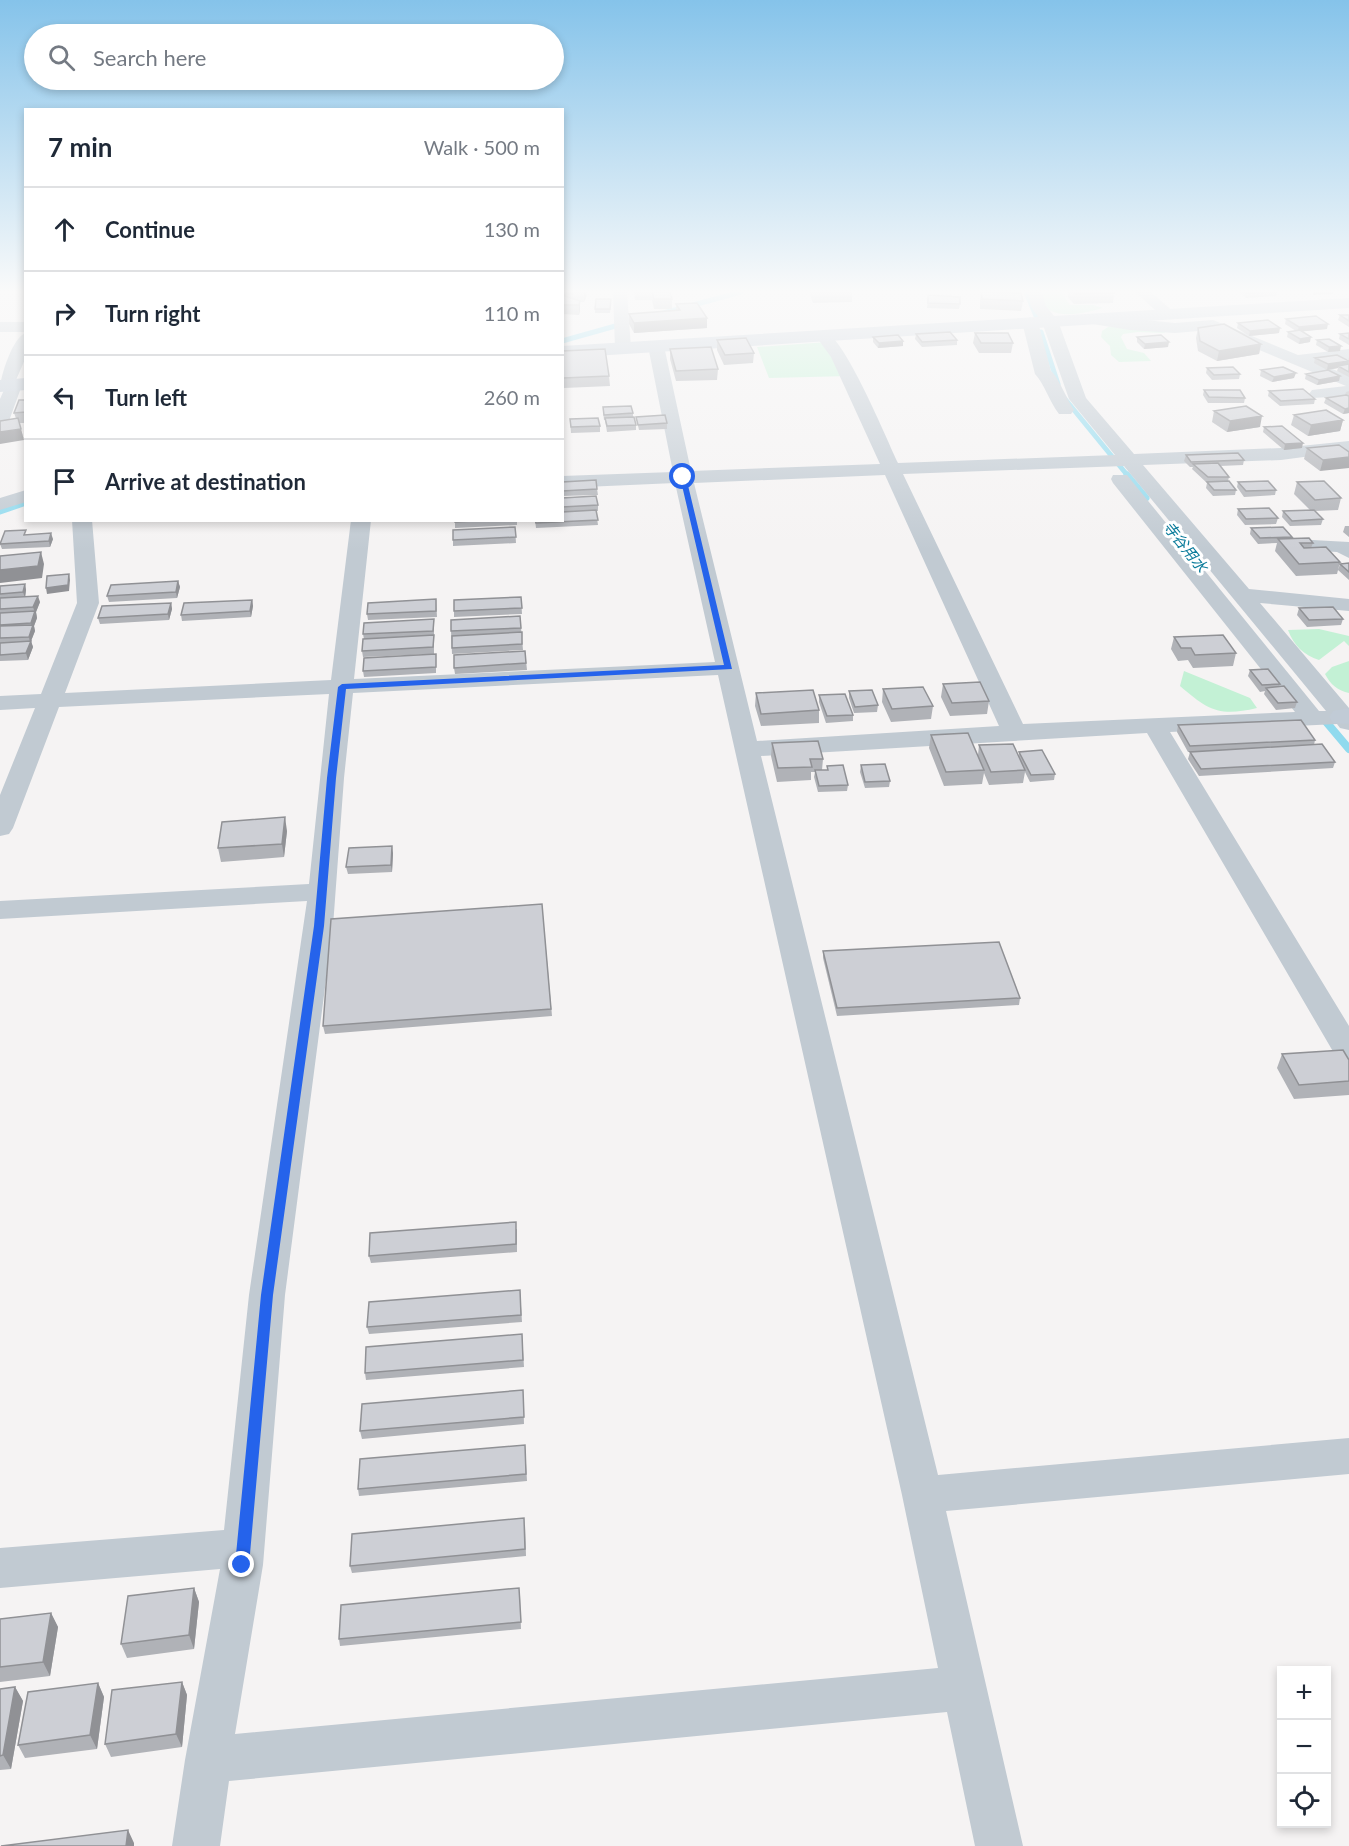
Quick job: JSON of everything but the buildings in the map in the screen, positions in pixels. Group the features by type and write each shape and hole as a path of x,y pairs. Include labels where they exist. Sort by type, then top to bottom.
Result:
{"street":[{"path":"663,378 683,477 922,1495 999,1846"},
{"path":"850,378 1014,732"},
{"path":"1049,378 1059,402 1312,718"},
{"path":"1068,378 1078,399 1347,719"},
{"path":"0,421 11,385"},
{"path":"1318,394 1349,391"},
{"path":"564,482 1281,454 1349,446"},
{"path":"0,504 24,497"},
{"path":"0,828 88,603 82,522"},
{"path":"196,1846 243,1548 267,1295 323,892 331,778 361,522"},
{"path":"1294,545 1342,546 1349,552"},
{"path":"1241,595 1349,605"},
{"path":"0,703 729,668"},
{"path":"748,749 1014,732 1312,718 1347,719"},
{"path":"1155,727 1349,1052"},
{"path":"0,910 323,892"},
{"path":"922,1495 1349,1455"},
{"path":"0,1569 243,1548"},
{"path":"208,1760 963,1688"}],"green space":[{"path":"1319,629 1349,636 1349,646 1344,641 1319,660 1300,649 1288,630"},
{"path":"1349,661 1349,693 1341,691 1329,681 1325,674 1332,667"},
{"path":"1184,671 1250,698 1257,708 1233,712 1207,706 1180,686"}],"waterway":[{"name":"寺谷用水","path":"1056,378 1058,384"},
{"name":"寺谷用水","path":"1065,399 1128,476"},
{"name":"寺谷用水","path":"1127,475 1146,498"},
{"path":"0,511 24,503"},
{"name":"寺谷用水","path":"1322,717 1349,749"}],"route":[{"path":"242,1565 267,1295 319,926 331,778 342,687 729,668 683,477"}]}
